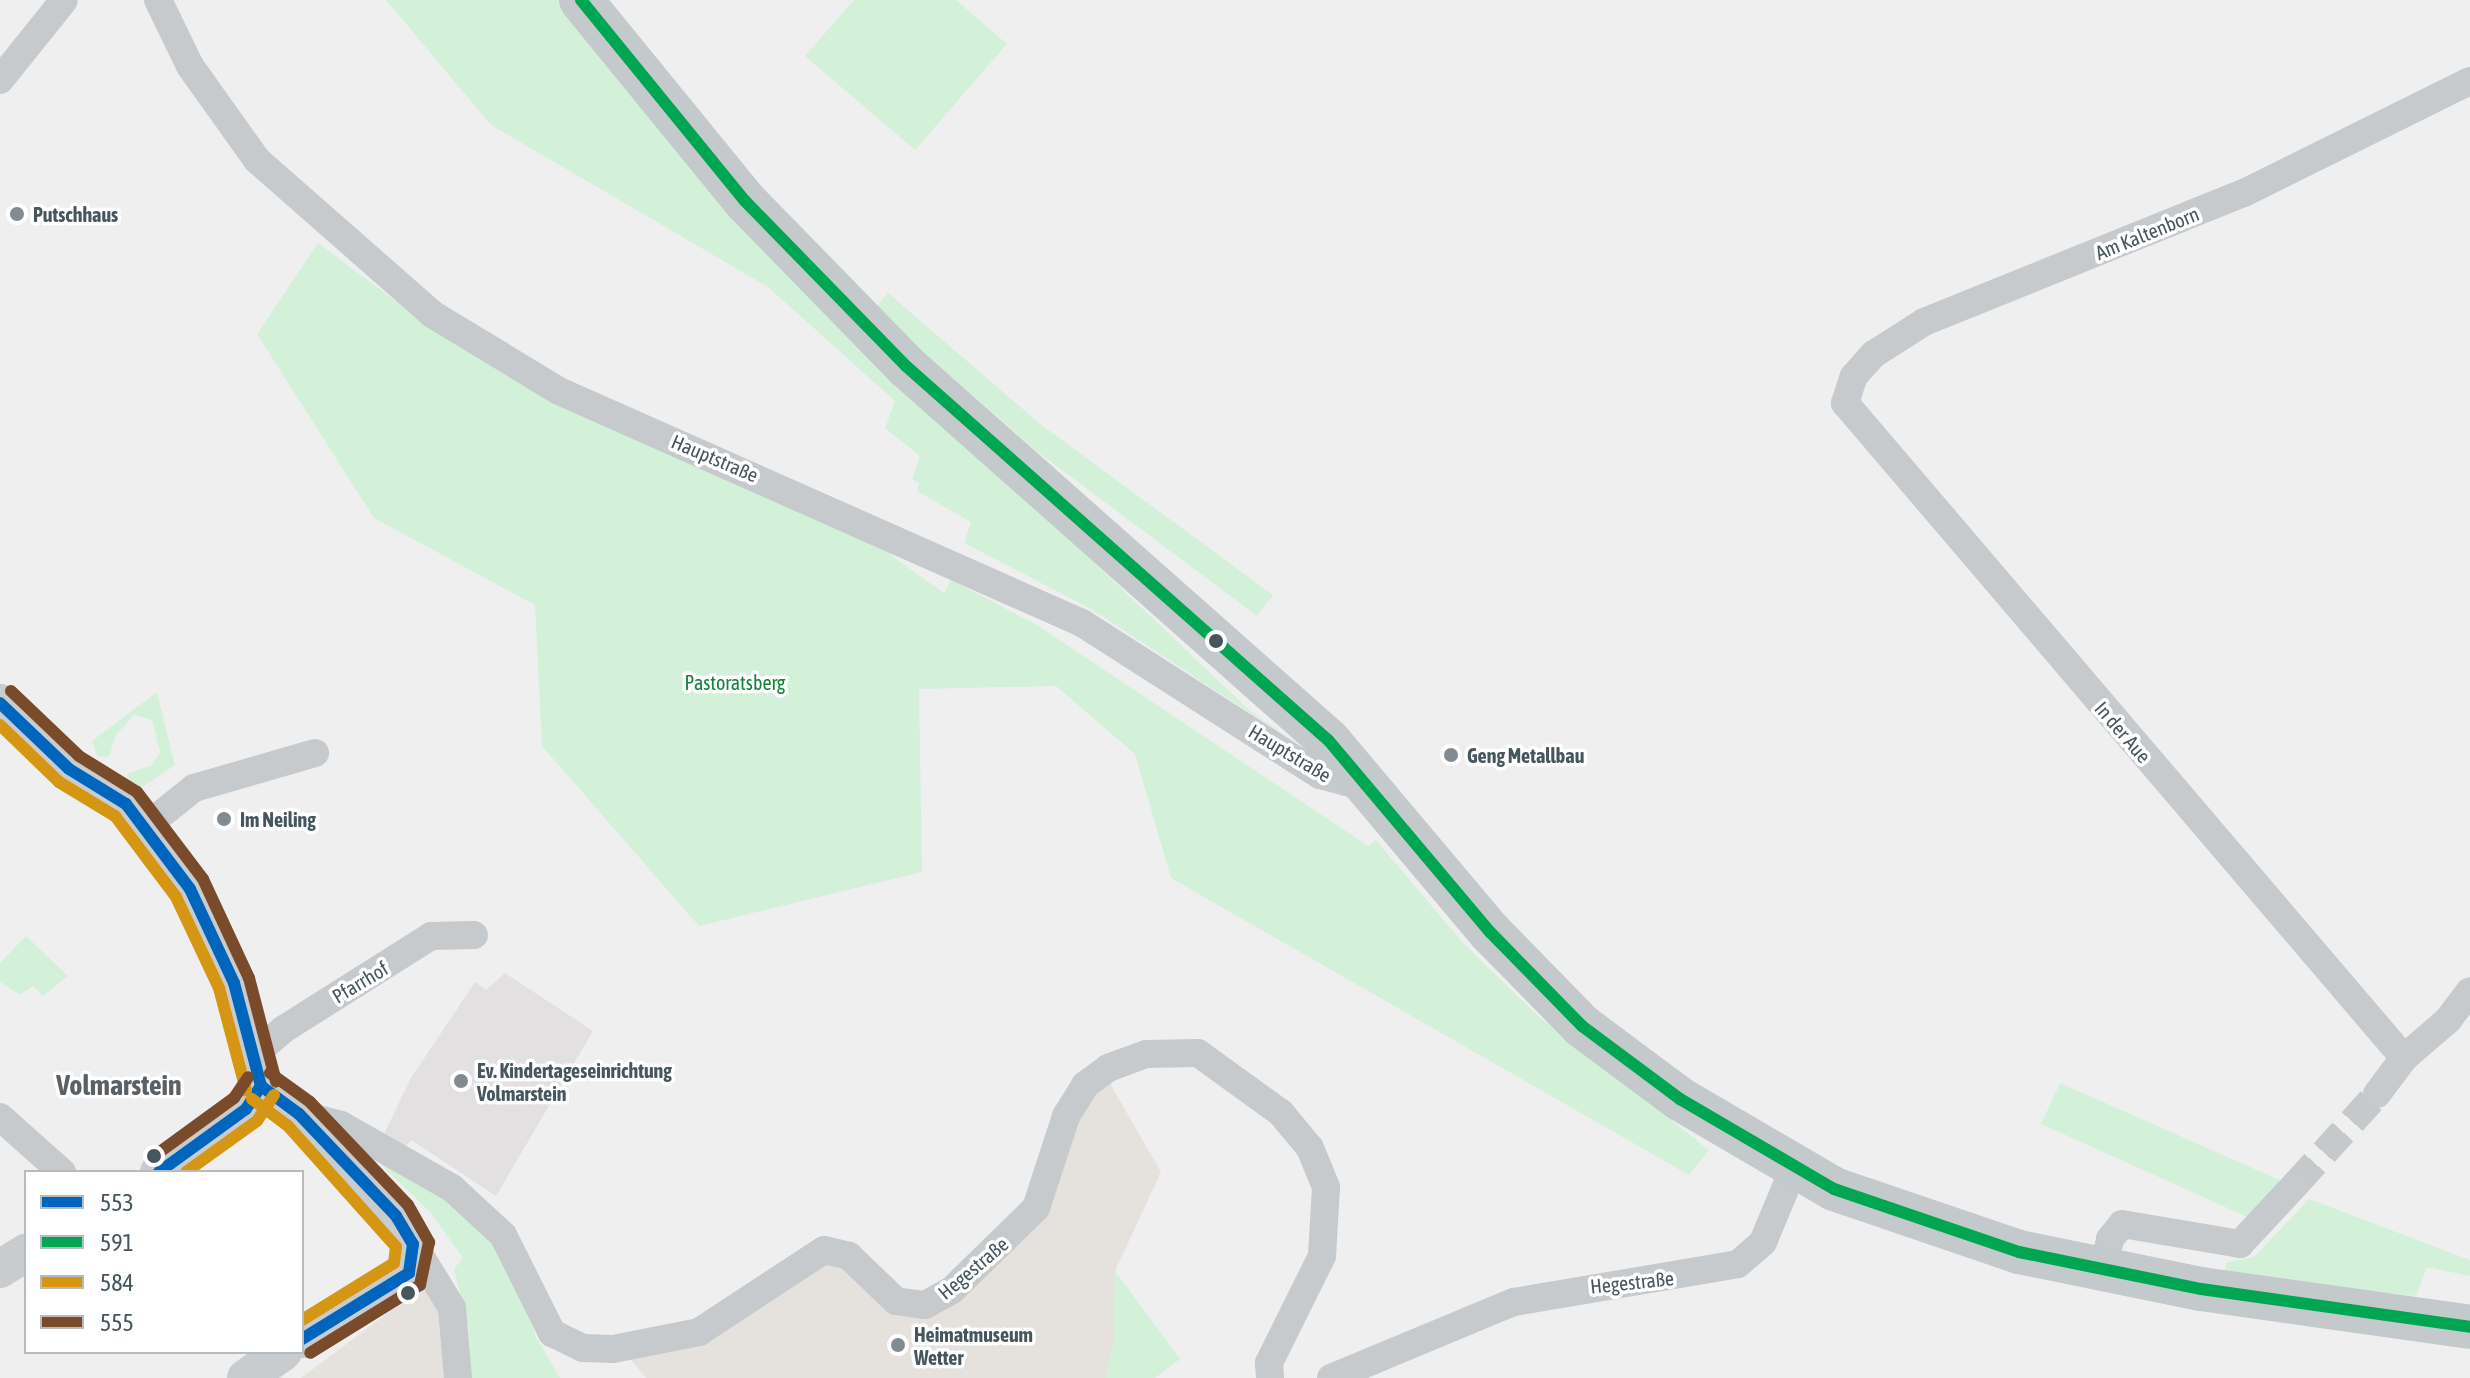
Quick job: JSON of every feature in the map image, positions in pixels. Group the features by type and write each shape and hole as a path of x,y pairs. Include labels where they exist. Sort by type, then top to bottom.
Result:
{"main road":[{"path":"581,0 745,201 906,366 1060,510 1227,647 1373,788 1490,932 1582,1026 1736,1137 1794,1168 1955,1233 2103,1270 2470,1327"}],"street":[{"path":"0,80 64,0"},
{"name":"Hauptstraße","path":"158,0 190,66 257,160 432,314 559,391 1082,623 1320,775 1352,788 1373,788"},
{"name":"Am Kaltenborn","path":"1845,403 1854,376 1874,354 1924,322 2244,193 2470,81"},
{"name":"In der Aue","path":"1845,403 2404,1058"},
{"path":"0,703 69,769 92,778 145,827 215,936 258,1070 396,1216 452,1308 458,1378"},
{"path":"145,827 194,788 315,753"},
{"name":"Pfarrhof","path":"258,1070 284,1029 431,936 474,935"},
{"path":"2377,1094 2404,1058 2459,1024 2470,991"},
{"name":"Hegestraße","path":"299,1114 341,1125 452,1188 503,1235 552,1333 583,1348 613,1349 699,1332 824,1250 849,1256 896,1301 925,1305 952,1290 1036,1208 1066,1116 1085,1085 1108,1068 1146,1054 1198,1053 1281,1113 1310,1148 1326,1187 1322,1256 1269,1363 1270,1378"},
{"path":"162,1170 246,1109 258,1070"},
{"path":"0,1117 60,1170"},
{"name":"Hegestraße","path":"1331,1378 1514,1302 1738,1264 1763,1242 1794,1168"},
{"path":"2103,1270 2110,1239 2122,1224 2240,1244 2296,1184"},
{"path":"304,1338 409,1273 413,1244"},
{"path":"0,1269 24,1254"},
{"path":"246,1378 280,1354"}],"shaded area":[{"path":"505,973 593,1031 496,1196 411,1140 405,1147 383,1136 411,1078 475,982 486,990"},
{"path":"1108,1080 1161,1172 1115,1271 1114,1340 1106,1378 646,1378 628,1356 832,1253 893,1309 1028,1229 1060,1132"},
{"path":"429,1282 441,1301 448,1360 444,1378 301,1378"}],"green space":[{"path":"386,0 568,0 1082,551 1249,710 1294,742 1091,609 964,543 971,522 917,491 919,483 912,479 920,456 885,428 895,401 768,287 491,125"},
{"path":"854,0 956,0 1007,44 915,150 805,56"},
{"name":"Pastoratsberg","path":"318,243 405,308 886,543 893,557 944,593 951,580 1037,625 1368,846 1376,840 1463,943 1538,1016 1709,1150 1689,1175 1171,878 1135,754 1056,686 919,689 922,872 699,926 542,746 535,605 374,518 257,334"},
{"path":"888,293 1040,424 1273,595 1257,616 1035,450 875,309"},
{"path":"157,692 175,765 136,791 127,774 152,765 160,752 152,720 134,715 116,735 109,757 97,756 92,741"},
{"path":"26,936 68,976 43,996 33,986 20,995 0,982 0,963"},
{"path":"2060,1083 2284,1182 2252,1219 2041,1124"},
{"path":"371,1155 476,1216 517,1274 536,1337 560,1378 471,1378 469,1330 454,1269 463,1258 430,1212"},
{"path":"2309,1199 2470,1260 2470,1276 2427,1267 2416,1296 2224,1275 2226,1263 2254,1257"},
{"path":"1115,1271 1180,1359 1155,1378 1106,1378 1114,1340"}],"tunnel":[{"path":"2296,1184 2377,1094"}],"transit line":[{"name":"591","path":"581,0 745,201 906,366 1329,741 1490,932 1582,1026 1680,1099 1834,1189 2019,1252 2201,1289 2470,1327"},
{"name":"555","path":"11,691 79,756 137,792 203,879 249,978 276,1082"},
{"name":"553","path":"0,703 69,769 126,804 190,889 234,983 261,1086"},
{"name":"584","path":"0,725 59,782 115,816 176,897 219,988 246,1090"},
{"name":"555","path":"270,1073 310,1102 408,1205 429,1242 420,1285 310,1353"},
{"name":"555","path":"150,1159 234,1098 248,1077"},
{"name":"553","path":"261,1086 299,1114 396,1216 413,1244 409,1273 304,1338"},
{"name":"553","path":"162,1170 246,1109 261,1086"},
{"name":"584","path":"189,1170 257,1121 274,1095"},
{"name":"584","path":"252,1099 288,1126 396,1247 394,1263 304,1319"}],"place":[{"name":"Putschhaus","path":"17,214"},
{"name":"Geng Metallbau","path":"1451,755"},
{"name":"Im Neiling","path":"224,819"},
{"name":"Ev. Kindertageseinrichtung Volmarstein","path":"461,1081"},
{"name":"Heimatmuseum Wetter","path":"898,1345"}],"district":[{"name":"Volmarstein","path":"119,1085"}]}
